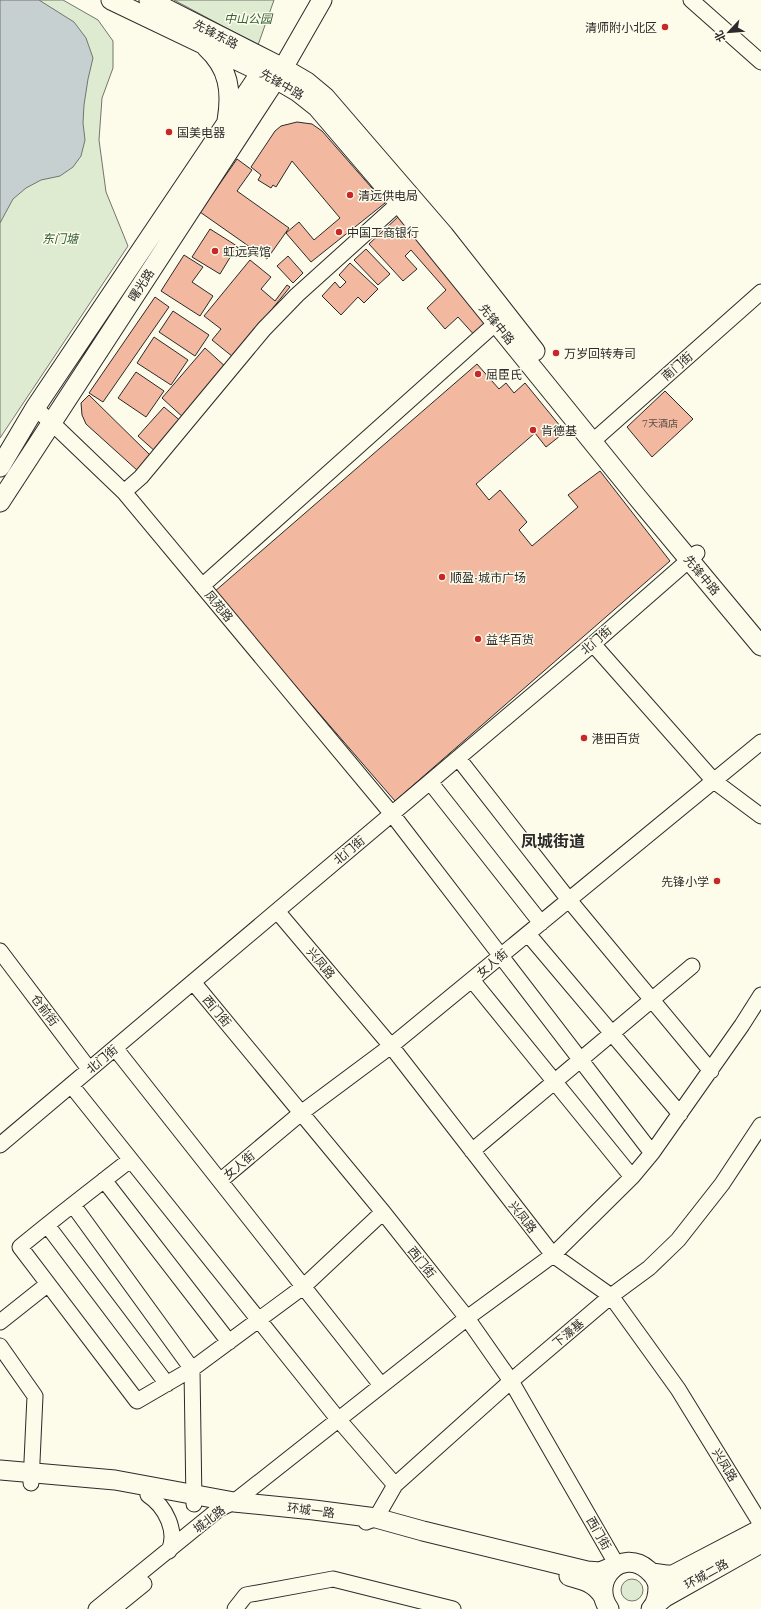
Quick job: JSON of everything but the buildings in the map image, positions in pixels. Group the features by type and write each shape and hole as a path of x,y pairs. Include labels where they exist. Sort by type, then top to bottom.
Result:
{"main road":[{"name":"先锋东路","path":"111,0 200,42"},
{"name":"先锋东路","path":"148,0 273,73"},
{"name":"曙光路","path":"0,502 33,453 273,73 322,0"},
{"name":"先锋中路","path":"200,42 273,73 307,82 332,104 444,235 596,437"},
{"path":"200,42 213,54 225,75 230,98 226,124"},
{"name":"先锋中路","path":"273,73 317,107 399,203 496,323 645,491 761,646"},
{"name":"曙光路","path":"0,467 35,408 226,124 273,73"},
{"name":"先锋中路","path":"693,556 761,631"},
{"name":"环城一路","path":"0,1470 31,1478 116,1489 148,1495 194,1499"},
{"name":"环城一路","path":"0,1479 31,1478 115,1480 228,1508 368,1522 423,1531 587,1571 600,1572 617,1565 636,1563 645,1566 652,1573"},
{"name":"环城一路","path":"368,1522 486,1558 584,1580 596,1587 606,1604"},
{"path":"652,1573 673,1575 761,1528"},
{"name":"环城二路","path":"652,1608 665,1596 761,1543"},
{"path":"606,1604 602,1588 604,1579 617,1565"},
{"path":"652,1573 657,1582 658,1591 652,1608"}],"street":[{"path":"691,0 761,62"},
{"path":"124,492 141,477 264,329 297,295 399,203"},
{"name":"南门街","path":"596,437 761,292"},
{"path":"202,586 496,323"},
{"name":"凤苑路","path":"35,408 52,422 124,492 392,814 652,1154"},
{"name":"北门街","path":"0,1145 593,644 693,556"},
{"path":"593,644 714,781 761,816"},
{"name":"女人街","path":"220,1181 301,1113 391,1046 761,742"},
{"path":"458,758 568,900 711,1070"},
{"path":"430,782 541,923"},
{"name":"兴凤路","path":"277,911 391,1046 553,1255 611,1296 678,1389 761,1524"},
{"path":"528,934 680,1114"},
{"name":"仓前街","path":"0,951 89,1069"},
{"path":"472,1151 692,966"},
{"path":"472,980 632,1177"},
{"name":"西门街","path":"193,982 383,1212 467,1318 511,1381 617,1565"},
{"path":"228,1508 380,1385 467,1318 553,1255 632,1177 652,1154 742,1025 761,995"},
{"path":"115,1048 380,1385"},
{"path":"70,1085 338,1419 395,1485"},
{"name":"下濠基","path":"368,1522 395,1485 511,1381 611,1296 649,1268 678,1240 722,1184 761,1125"},
{"path":"130,1160 20,1247 137,1401 192,1369 303,1287 383,1212"},
{"path":"104,1180 229,1342"},
{"path":"73,1205 192,1369 194,1499"},
{"path":"47,1225 167,1384"},
{"path":"0,1322 48,1284"},
{"path":"0,1346 36,1396 31,1478"},
{"path":"148,1495 162,1506 166,1515 172,1535 172,1544 169,1551"},
{"name":"城北路","path":"96,1609 169,1551 228,1508"},
{"name":"城北路","path":"114,1609 228,1508"},
{"path":"234,1609 246,1595 333,1579 453,1609"}],"green space":[{"name":"东门塘","path":"0,0 63,0 98,20 113,41 113,68 102,98 99,140 106,192 128,246 0,438"},
{"name":"中山公园","path":"174,0 274,0 258,45"},
{"path":"632,1579 640,1582 643,1590 640,1598 632,1601 624,1598 621,1590 624,1582"}],"shaded area":[{"path":"0,0 39,0 74,22 86,38 93,58 84,105 83,123 85,140 81,156 73,167 60,176 41,180 26,188 13,199 0,223"}],"place":[{"name":"清师附小北区","path":"665,27"},
{"name":"国美电器","path":"169,132"},
{"name":"清远供电局","path":"350,195"},
{"name":"中国工商银行","path":"339,232"},
{"name":"虹远宾馆","path":"215,251"},
{"name":"万岁回转寿司","path":"556,353"},
{"name":"屈臣氏","path":"478,374"},
{"name":"肯德基","path":"533,430"},
{"name":"顺盈·城市广场","path":"442,577"},
{"name":"益华百货","path":"478,639"},
{"name":"港田百货","path":"584,738"},
{"name":"先锋小学","path":"717,881"}],"district":[{"name":"凤城街道","path":"553,841"}]}
